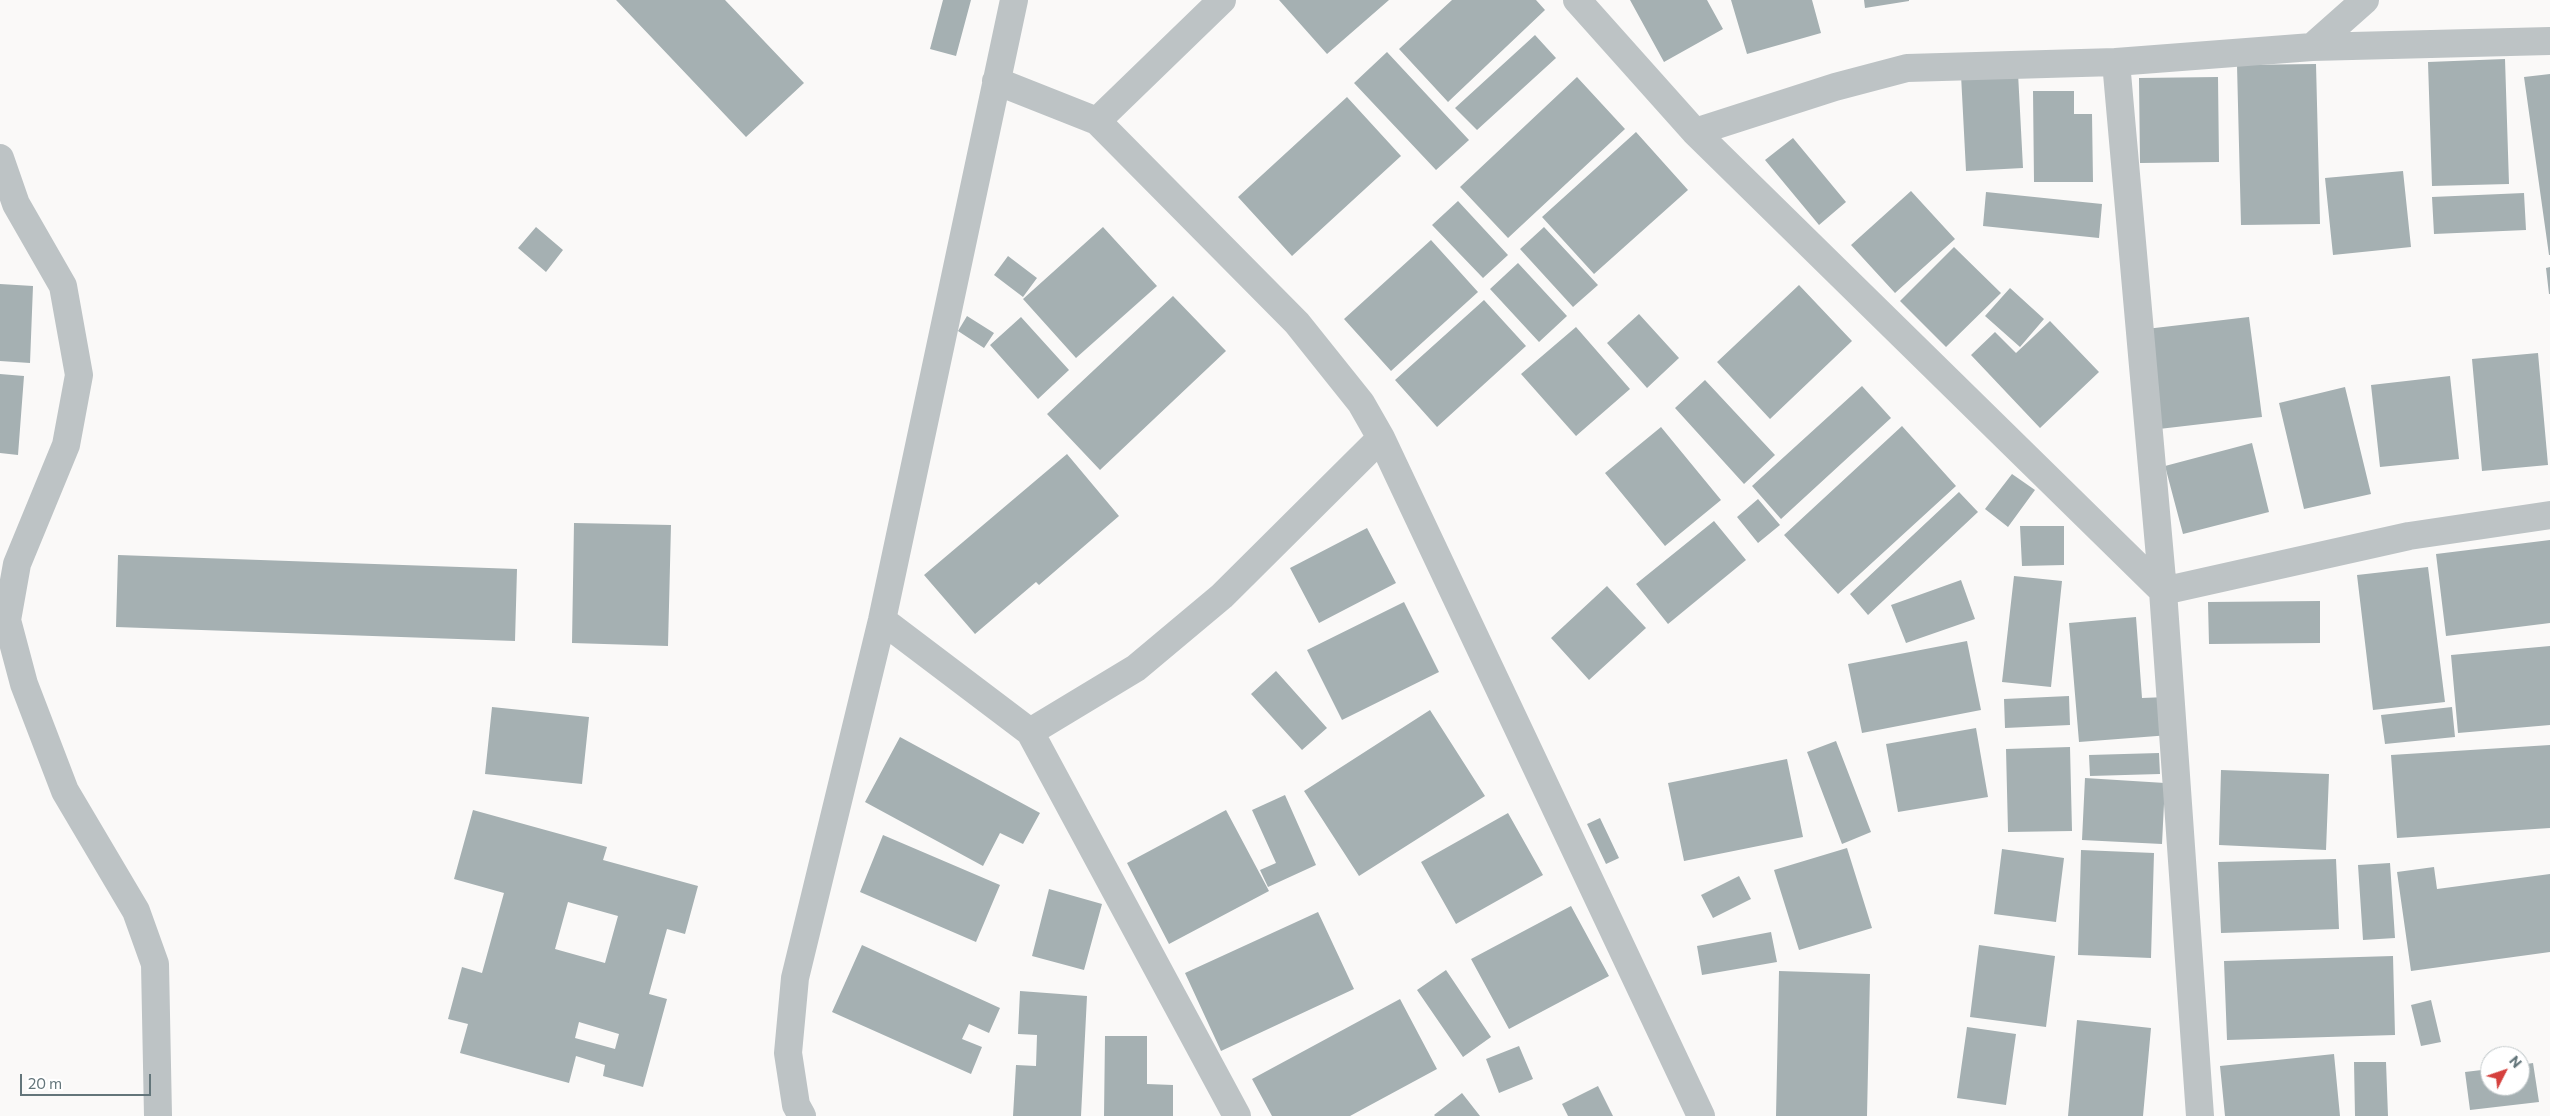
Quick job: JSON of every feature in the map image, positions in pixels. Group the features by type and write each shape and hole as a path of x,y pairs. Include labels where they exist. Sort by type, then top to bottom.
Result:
{"street":[{"path":"802,1116 796,1105 788,1053 795,978 882,620 1014,0"},
{"path":"1097,121 1222,0"},
{"path":"1577,0 1695,132 2163,591"},
{"path":"2312,47 2364,0"},
{"path":"1695,132 1835,87 1907,68 2116,62 2312,47 2550,41"},
{"path":"2116,62 2163,591 2200,1116"},
{"path":"996,82 1097,121 1297,323 1361,404 1381,438 1700,1116"},
{"path":"0,158 16,204 63,286 79,375 66,445 17,564 7,620 24,684 66,791 136,911 155,964 158,1116"},
{"path":"1030,732 1143,662 1222,596 1381,438"},
{"path":"2163,591 2409,536 2550,515"},
{"path":"882,620 1030,732 1237,1116"}],"building":[{"path":"616,0 725,0 804,83 746,137"},
{"path":"943,0 971,0 956,56 930,49"},
{"path":"1279,0 1389,0 1327,54"},
{"path":"1452,0 1536,0 1545,10 1448,102 1399,49"},
{"path":"1630,0 1707,0 1723,29 1664,62"},
{"path":"1731,0 1812,0 1821,33 1747,54"},
{"path":"1864,0 1909,0 1909,1 1865,8"},
{"path":"1535,35 1556,58 1477,130 1455,108"},
{"path":"1387,52 1469,140 1436,170 1354,83"},
{"path":"2505,59 2509,184 2432,186 2428,62"},
{"path":"2316,64 2320,224 2241,225 2237,65"},
{"path":"2018,73 2023,168 1966,171 1961,75"},
{"path":"2550,74 2550,255 2549,255 2524,77"},
{"path":"1577,77 1625,129 1508,238 1460,187"},
{"path":"2218,77 2219,162 2140,163 2139,78"},
{"path":"2033,91 2074,91 2074,114 2092,114 2093,182 2034,182"},
{"path":"1347,97 1401,156 1292,256 1238,197"},
{"path":"1636,132 1688,190 1594,274 1542,217"},
{"path":"1793,138 1846,202 1819,225 1765,160"},
{"path":"2403,171 2411,247 2333,255 2325,178"},
{"path":"1911,191 1955,239 1895,293 1851,245"},
{"path":"1986,192 2102,204 2099,238 1983,226"},
{"path":"2524,193 2526,230 2434,234 2432,197"},
{"path":"1458,201 1508,255 1483,278 1432,225"},
{"path":"536,227 563,250 546,272 518,248"},
{"path":"1103,227 1157,286 1076,358 1023,299"},
{"path":"1544,227 1598,285 1573,307 1520,249"},
{"path":"1431,240 1478,292 1391,371 1344,319"},
{"path":"1954,247 2001,293 1946,347 1900,301"},
{"path":"1008,256 1037,278 1023,297 994,275"},
{"path":"1518,263 1567,316 1539,342 1490,289"},
{"path":"2550,267 2550,294 2549,294 2546,268"},
{"path":"0,284 33,286 30,363 0,361"},
{"path":"1799,285 1852,341 1770,419 1717,362"},
{"path":"2010,288 2044,319 2020,347 1985,316"},
{"path":"1173,296 1226,351 1100,470 1047,414"},
{"path":"1484,300 1526,346 1437,427 1395,380"},
{"path":"1639,314 1679,358 1647,388 1607,343"},
{"path":"967,316 994,333 984,348 958,331"},
{"path":"1021,317 1069,370 1038,399 990,345"},
{"path":"2249,317 2262,417 2159,429 2146,329"},
{"path":"2050,321 2099,372 2040,428 1971,355 1995,332 2016,353"},
{"path":"1576,327 1630,389 1576,436 1521,374"},
{"path":"2538,353 2548,465 2482,471 2472,359"},
{"path":"0,374 24,376 18,455 0,453"},
{"path":"2450,376 2459,459 2380,467 2371,385"},
{"path":"1705,380 1775,455 1744,484 1675,408"},
{"path":"1862,386 1891,418 1781,519 1752,486"},
{"path":"2345,387 2371,494 2304,509 2279,403"},
{"path":"1902,426 1956,486 1838,594 1784,535"},
{"path":"1661,427 1721,500 1665,546 1605,473"},
{"path":"2252,443 2269,512 2183,534 2165,466"},
{"path":"1067,454 1119,516 1039,585 1036,582 975,634 924,575"},
{"path":"2012,474 2035,490 2008,527 1985,509"},
{"path":"1959,492 1978,512 1868,615 1850,594"},
{"path":"1758,499 1780,525 1758,543 1737,517"},
{"path":"1714,521 1746,560 1668,624 1636,584"},
{"path":"574,523 671,525 668,646 572,643"},
{"path":"2020,526 2064,526 2064,565 2022,566"},
{"path":"1367,528 1396,583 1319,623 1290,568"},
{"path":"2550,540 2550,623 2446,636 2436,554"},
{"path":"118,555 517,569 515,641 116,627"},
{"path":"2428,567 2445,702 2373,710 2357,575"},
{"path":"2014,576 2062,581 2051,687 2002,682"},
{"path":"1961,580 1975,619 1906,643 1891,605"},
{"path":"1607,586 1646,628 1589,680 1551,638"},
{"path":"2320,601 2320,643 2209,644 2208,602"},
{"path":"1404,602 1439,672 1342,720 1307,650"},
{"path":"2136,617 2142,698 2167,697 2170,735 2079,742 2069,623"},
{"path":"1967,641 1981,710 1862,733 1848,664"},
{"path":"2550,646 2550,725 2458,733 2451,655"},
{"path":"1276,671 1327,728 1302,750 1251,694"},
{"path":"2069,696 2070,725 2005,728 2004,699"},
{"path":"492,707 589,717 582,784 485,774"},
{"path":"2452,707 2455,737 2385,744 2381,715"},
{"path":"1430,710 1485,796 1359,876 1304,791"},
{"path":"1976,728 1988,797 1898,812 1886,744"},
{"path":"900,737 1040,813 1023,844 1000,833 983,866 865,802"},
{"path":"1836,741 1871,832 1842,844 1807,752"},
{"path":"2550,745 2550,828 2397,838 2391,755"},
{"path":"2070,747 2072,831 2008,832 2006,749"},
{"path":"2159,753 2160,774 2090,776 2089,755"},
{"path":"1787,759 1803,837 1684,861 1668,783"},
{"path":"2221,770 2329,774 2326,850 2219,845"},
{"path":"2085,778 2165,783 2162,844 2082,840"},
{"path":"1285,795 1316,865 1268,887 1260,870 1276,863 1252,810"},
{"path":"473,810 607,847 603,860 698,886 685,934 667,929 649,994 667,999 643,1087 603,1076 605,1065 576,1056 569,1083 460,1053 468,1024 448,1019 462,967 482,973 504,893 454,879","holes":["568,902 618,916 605,963 555,949","579,1022 619,1034 615,1049 575,1038"]},
{"path":"1226,810 1269,891 1169,944 1127,863"},
{"path":"1508,813 1543,875 1456,924 1421,862"},
{"path":"1600,818 1619,858 1606,864 1587,824"},
{"path":"883,835 1000,885 976,942 860,892"},
{"path":"1847,848 1872,928 1799,950 1774,870"},
{"path":"2002,849 2064,858 2056,922 1994,914"},
{"path":"2081,850 2154,853 2151,958 2078,955"},
{"path":"2336,859 2339,929 2221,933 2218,862"},
{"path":"2390,863 2395,938 2363,940 2358,865"},
{"path":"2434,867 2437,889 2550,874 2550,952 2411,971 2397,872"},
{"path":"1739,876 1751,899 1713,918 1701,895"},
{"path":"1049,889 1102,904 1084,970 1032,956"},
{"path":"1571,906 1609,976 1509,1029 1471,959"},
{"path":"1318,912 1354,989 1221,1051 1185,973"},
{"path":"1771,932 1777,962 1702,975 1697,946"},
{"path":"862,945 1000,1008 989,1033 969,1024 962,1039 982,1047 971,1074 832,1012"},
{"path":"1979,945 2055,956 2046,1027 1970,1017"},
{"path":"2393,956 2395,1035 2227,1040 2224,961"},
{"path":"1446,970 1491,1037 1463,1057 1417,990"},
{"path":"1779,971 1870,974 1867,1116 1776,1116"},
{"path":"1020,991 1087,996 1081,1116 1013,1116 1016,1065 1036,1066 1037,1035 1018,1034"},
{"path":"1400,999 1437,1069 1350,1116 1272,1116 1252,1079"},
{"path":"2431,1000 2441,1042 2421,1046 2411,1005"},
{"path":"2077,1020 2151,1028 2143,1116 2068,1116"},
{"path":"1967,1027 2016,1034 2006,1105 1957,1098"},
{"path":"1105,1036 1147,1036 1147,1084 1173,1085 1173,1116 1104,1116"},
{"path":"1519,1046 1533,1079 1499,1093 1486,1059"},
{"path":"2334,1054 2340,1116 2225,1116 2220,1066"},
{"path":"2354,1062 2386,1062 2388,1116 2355,1116"},
{"path":"2530,1063 2533,1063 2539,1102 2470,1110 2465,1072 2480,1070 2480,1096 2530,1096"},
{"path":"1598,1086 1613,1116 1568,1116 1562,1104"},
{"path":"1462,1093 1480,1116 1434,1115"}]}
